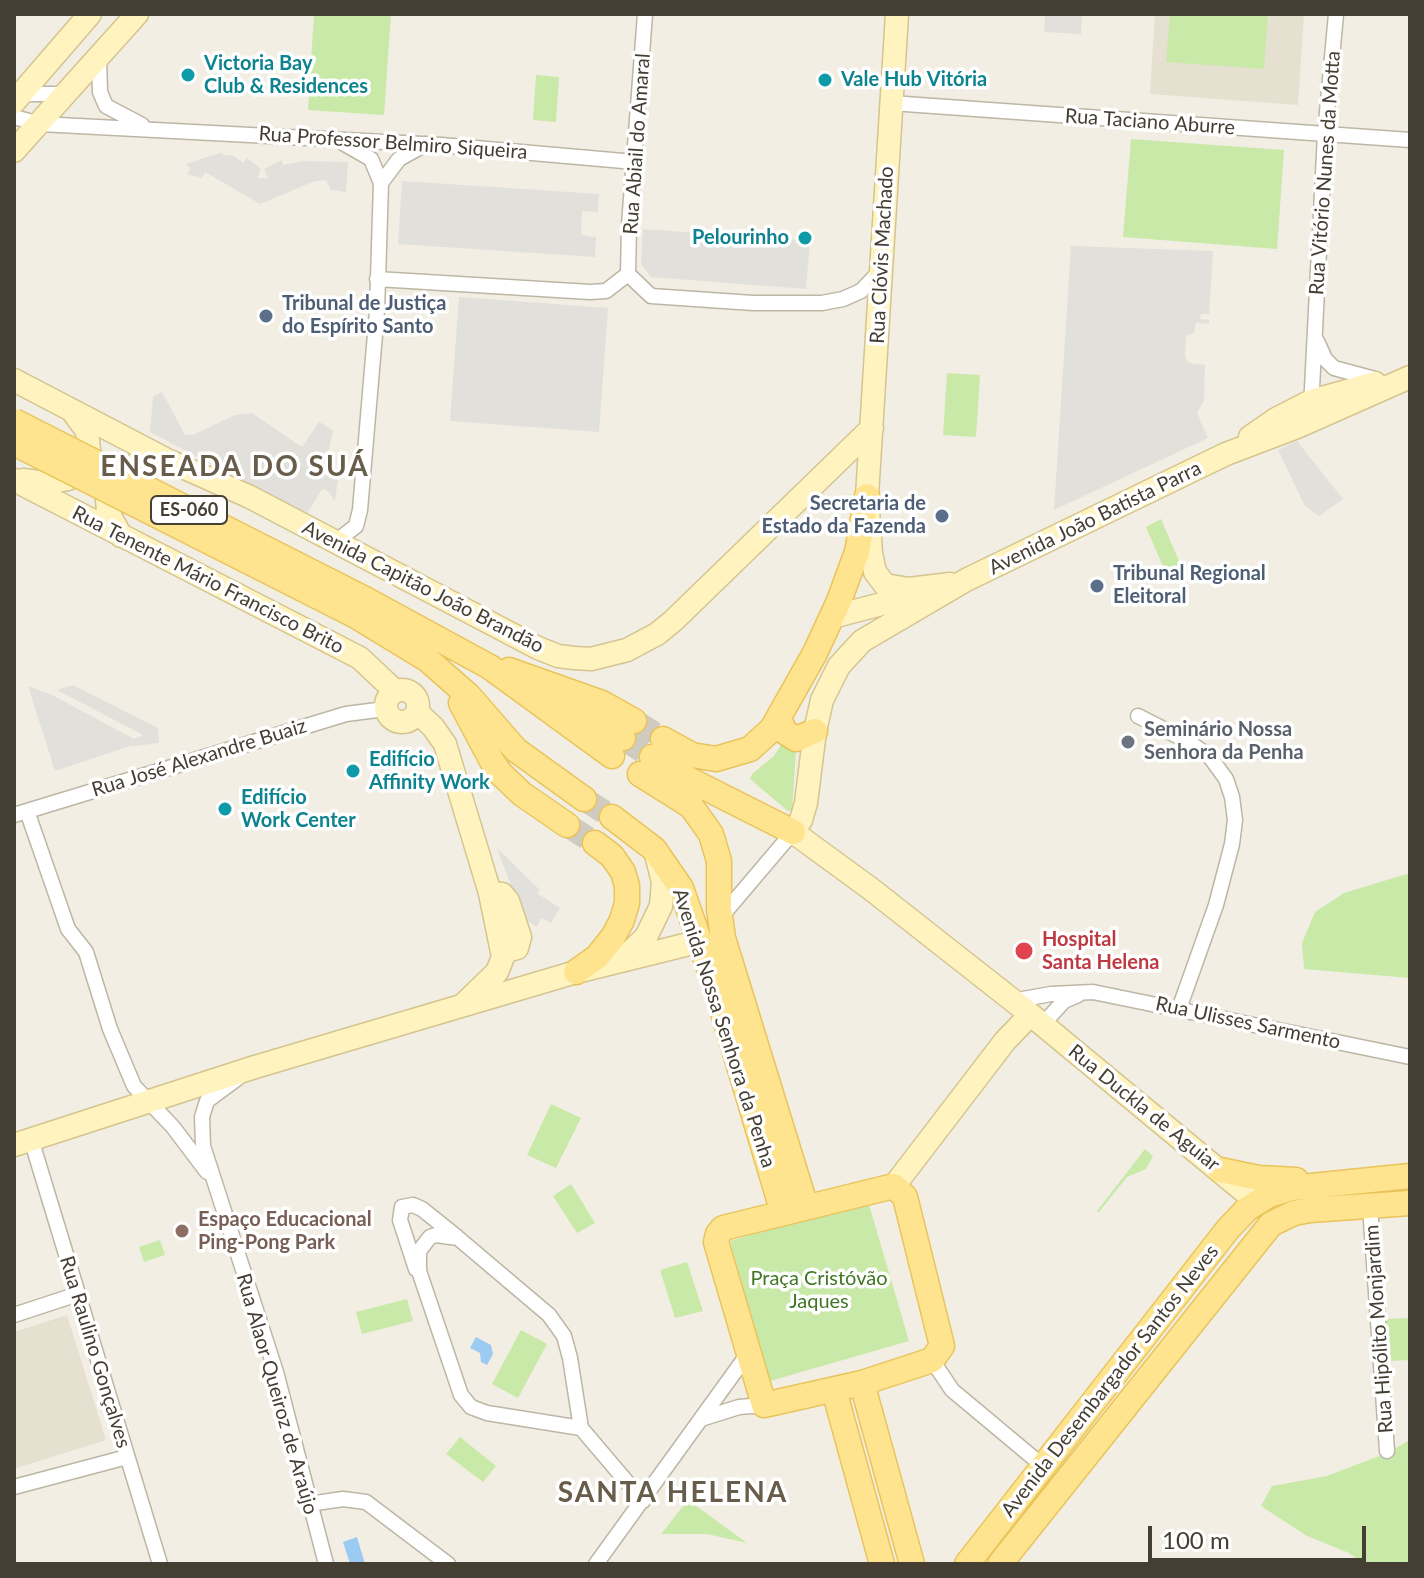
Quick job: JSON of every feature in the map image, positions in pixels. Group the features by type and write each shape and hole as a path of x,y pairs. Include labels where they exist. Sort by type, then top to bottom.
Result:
{"main road":[{"path":"16,97 90,14"},
{"path":"14,151 137,14"},
{"name":"Rua Clóvis Machado","path":"897,14 867,496 875,572 885,585 909,589 963,582"},
{"name":"Avenida João Batista Parra","path":"793,832 806,803 815,731 826,690 839,666 875,632 963,582 1311,412 1403,377"},
{"name":"Avenida Capitão João Brandão","path":"14,380 169,461 250,497 538,648 558,656 591,659 644,643 673,621 872,428"},
{"path":"73,411 87,431 89,450 82,516"},
{"name":"ES-060","path":"14,421 360,607 469,696 516,750 584,799"},
{"name":"ES-060","path":"14,443 466,654 602,703 623,738 466,654"},
{"path":"14,479 47,483 68,479 84,465 89,450"},
{"path":"121,536 108,512 107,499 118,478 135,465 169,461"},
{"name":"Rua Tenente Mário Francisco Brito","path":"14,479 360,658 390,700 406,690 415,696 417,712 445,744 490,893 502,952 502,964 497,972 461,1008"},
{"path":"652,757 729,757 758,744 779,719 832,617 857,552 867,496"},
{"name":"Avenida João Batista Parra","path":"832,617 963,582"},
{"path":"428,660 461,703 501,774 522,794 567,825"},
{"path":"779,719 785,732 796,739 815,731"},
{"path":"652,757 690,780 793,832"},
{"name":"Avenida Nossa Senhora da Penha","path":"652,757 706,824 719,861 720,919 794,1210"},
{"name":"Avenida Nossa Senhora da Penha","path":"612,817 654,849 681,888 794,1210"},
{"name":"Rua Duckla de Aguiar","path":"793,832 1036,1020 1257,1202"},
{"path":"576,972 597,957 613,937 627,903 623,872 612,856 595,843"},
{"path":"620,960 646,937 661,906 663,882 654,849"},
{"path":"22,1142 146,1100 620,960 701,941 717,944 730,960"},
{"path":"894,1186 905,1197 942,1346 932,1360 862,1383 764,1405 716,1242 723,1228 894,1186 1005,1041 1036,1020"},
{"path":"1220,1170 1259,1178 1343,1182"},
{"path":"1257,1202 1292,1188 1410,1176"},
{"path":"1253,1243 1263,1222 1263,1206 1257,1202"},
{"name":"Avenida Desembargador Santos Neves","path":"967,1564 1228,1229 1257,1202"},
{"path":"1253,1243 1271,1224 1294,1213 1410,1203"},
{"name":"Avenida Desembargador Santos Neves","path":"1000,1564 1253,1243"},
{"path":"862,1383 912,1564"},
{"path":"834,1390 882,1564"}],"street":[{"name":"Rua Abiail do Amaral","path":"628,274 645,14"},
{"name":"Rua Vitório Nunes da Motta","path":"1311,412 1325,134 1336,14"},
{"name":"Rua Professor Belmiro Siqueira","path":"99,57 100,92 106,106 150,129"},
{"path":"16,97 65,94"},
{"name":"Rua Taciano Aburre","path":"891,103 1410,140"},
{"name":"Rua Professor Belmiro Siqueira","path":"14,117 40,124 426,144 635,162"},
{"path":"331,539 338,540 356,526 360,510 381,183 371,159 335,139"},
{"path":"381,183 399,159 426,144"},
{"path":"377,279 590,292 606,291 628,274 651,296 753,303 822,303 861,291 881,270"},
{"path":"1315,332 1325,359 1334,368 1367,379 1403,377"},
{"name":"Rua José Alexandre Buaiz","path":"20,813 390,700"},
{"path":"1138,716 1189,742 1210,757 1226,779 1232,797 1235,820 1232,844 1216,905 1179,1009"},
{"name":"Rua Alaor Queiroz de Araújo","path":"20,813 68,929 86,952 125,1068 134,1086 173,1127 212,1178"},
{"path":"720,919 793,832"},
{"path":"1036,1020 1086,991"},
{"name":"Rua Ulisses Sarmento","path":"1012,1001 1086,991 1410,1057"},
{"name":"Rua Alaor Queiroz de Araújo","path":"255,1067 207,1101 202,1117 203,1146 276,1372 326,1564"},
{"name":"Rua Raulino Gonçalves","path":"22,1142 78,1294 160,1564"},
{"path":"581,1428 487,1413 471,1407 461,1395 400,1220 402,1207 413,1205 422,1209 549,1315 564,1336 581,1428 643,1501"},
{"name":"Rua Hipólito Monjardim","path":"1370,1206 1387,1451"},
{"path":"423,1284 417,1259 423,1244 436,1235 458,1238"},
{"path":"14,1315 78,1294"},
{"path":"596,1564 747,1355"},
{"path":"932,1360 952,1390 1043,1466"},
{"path":"701,1419 739,1407 764,1405"},
{"path":"14,1487 127,1457"},
{"path":"309,1504 343,1499 366,1502 448,1564"}],"shaded area":[{"path":"1045,14 1082,14 1081,34 1044,32"},
{"path":"1155,14 1304,14 1298,105 1150,94"},
{"path":"223,152 223,155 234,156 243,163 247,158 261,169 257,178 268,178 264,169 282,160 283,165 303,161 348,162 346,192 331,190 326,180 315,181 260,204 205,172 202,178 187,174 191,168 186,164"},
{"path":"402,181 599,194 598,212 582,211 581,235 596,237 595,257 398,244"},
{"path":"643,229 810,241 806,289 651,277 641,264"},
{"path":"1071,246 1213,251 1209,314 1201,314 1200,319 1209,320 1209,324 1196,323 1194,333 1186,336 1185,356 1188,363 1205,365 1204,401 1197,413 1208,438 1054,510"},
{"path":"459,297 608,308 599,432 450,421"},
{"path":"162,392 185,435 193,435 235,415 252,413 302,447 319,422 323,424 333,431 329,449 322,460 331,465 324,473 326,476 339,473 335,501 329,492 322,489 307,514 150,432 153,397"},
{"path":"1297,441 1343,499 1319,516 1305,506 1278,450"},
{"path":"73,685 158,728 159,743 127,747 55,771 28,686 52,695 134,739 143,735 57,690"},
{"path":"497,848 539,889 538,894 560,908 551,923 541,918 537,927 523,918"},
{"path":"67,1315 106,1440 14,1469 14,1332"}],"green space":[{"path":"314,14 391,14 384,115 308,110"},
{"path":"1170,14 1268,14 1264,69 1166,62"},
{"path":"536,75 559,77 556,122 533,120"},
{"path":"1131,139 1284,150 1277,249 1123,237"},
{"path":"947,373 980,375 976,437 943,435"},
{"path":"1161,519 1182,568 1167,576 1146,527"},
{"path":"789,732 797,736 792,810 788,811 750,779 774,756"},
{"path":"1410,873 1410,978 1304,969 1302,943 1315,912 1344,893"},
{"path":"551,1104 581,1118 556,1168 527,1155"},
{"path":"1145,1149 1153,1156 1146,1169 1127,1177 1097,1211"},
{"path":"571,1184 595,1223 577,1233 553,1196"},
{"name":"Praça Cristóvão Jaques","path":"868,1201 909,1341 770,1381 730,1241"},
{"path":"160,1240 165,1255 144,1262 139,1247"},
{"path":"687,1262 703,1311 675,1318 660,1270"},
{"path":"407,1299 413,1321 362,1334 356,1312"},
{"path":"1410,1318 1410,1360 1388,1361 1386,1319"},
{"path":"521,1330 547,1344 518,1398 492,1384"},
{"path":"460,1437 496,1466 483,1482 446,1454"},
{"path":"1410,1440 1410,1564 1364,1564 1349,1553 1307,1536 1261,1506 1272,1486 1327,1476 1387,1453"},
{"path":"688,1500 747,1543 707,1534 661,1534"}],"water":[{"path":"476,1337 491,1345 493,1354 487,1365 481,1362 480,1353 470,1348"},
{"path":"357,1537 365,1564 350,1564 343,1542"}],"tunnel":[{"path":"634,721 663,739"},
{"path":"623,738 652,757"},
{"path":"584,799 612,817"},
{"path":"567,825 595,843"}],"place":[{"name":"Victoria Bay Club & Residences","path":"188,75"},
{"name":"Vale Hub Vitória","path":"825,80"},
{"name":"Pelourinho","path":"805,238"},
{"name":"Tribunal de Justiça do Espírito Santo","path":"266,316"},
{"name":"Secretaria de Estado da Fazenda","path":"942,516"},
{"name":"Tribunal Regional Eleitoral","path":"1097,586"},
{"name":"Seminário Nossa Senhora da Penha","path":"1128,742"},
{"name":"Edifício Affinity Work","path":"353,771"},
{"name":"Edifício Work Center","path":"225,809"},
{"name":"Hospital Santa Helena","path":"1024,951"},
{"name":"Espaço Educacional Ping-Pong Park","path":"182,1231"}],"district":[{"name":"ENSEADA DO SUÁ","path":"235,467"},
{"name":"SANTA HELENA","path":"673,1493"}]}
